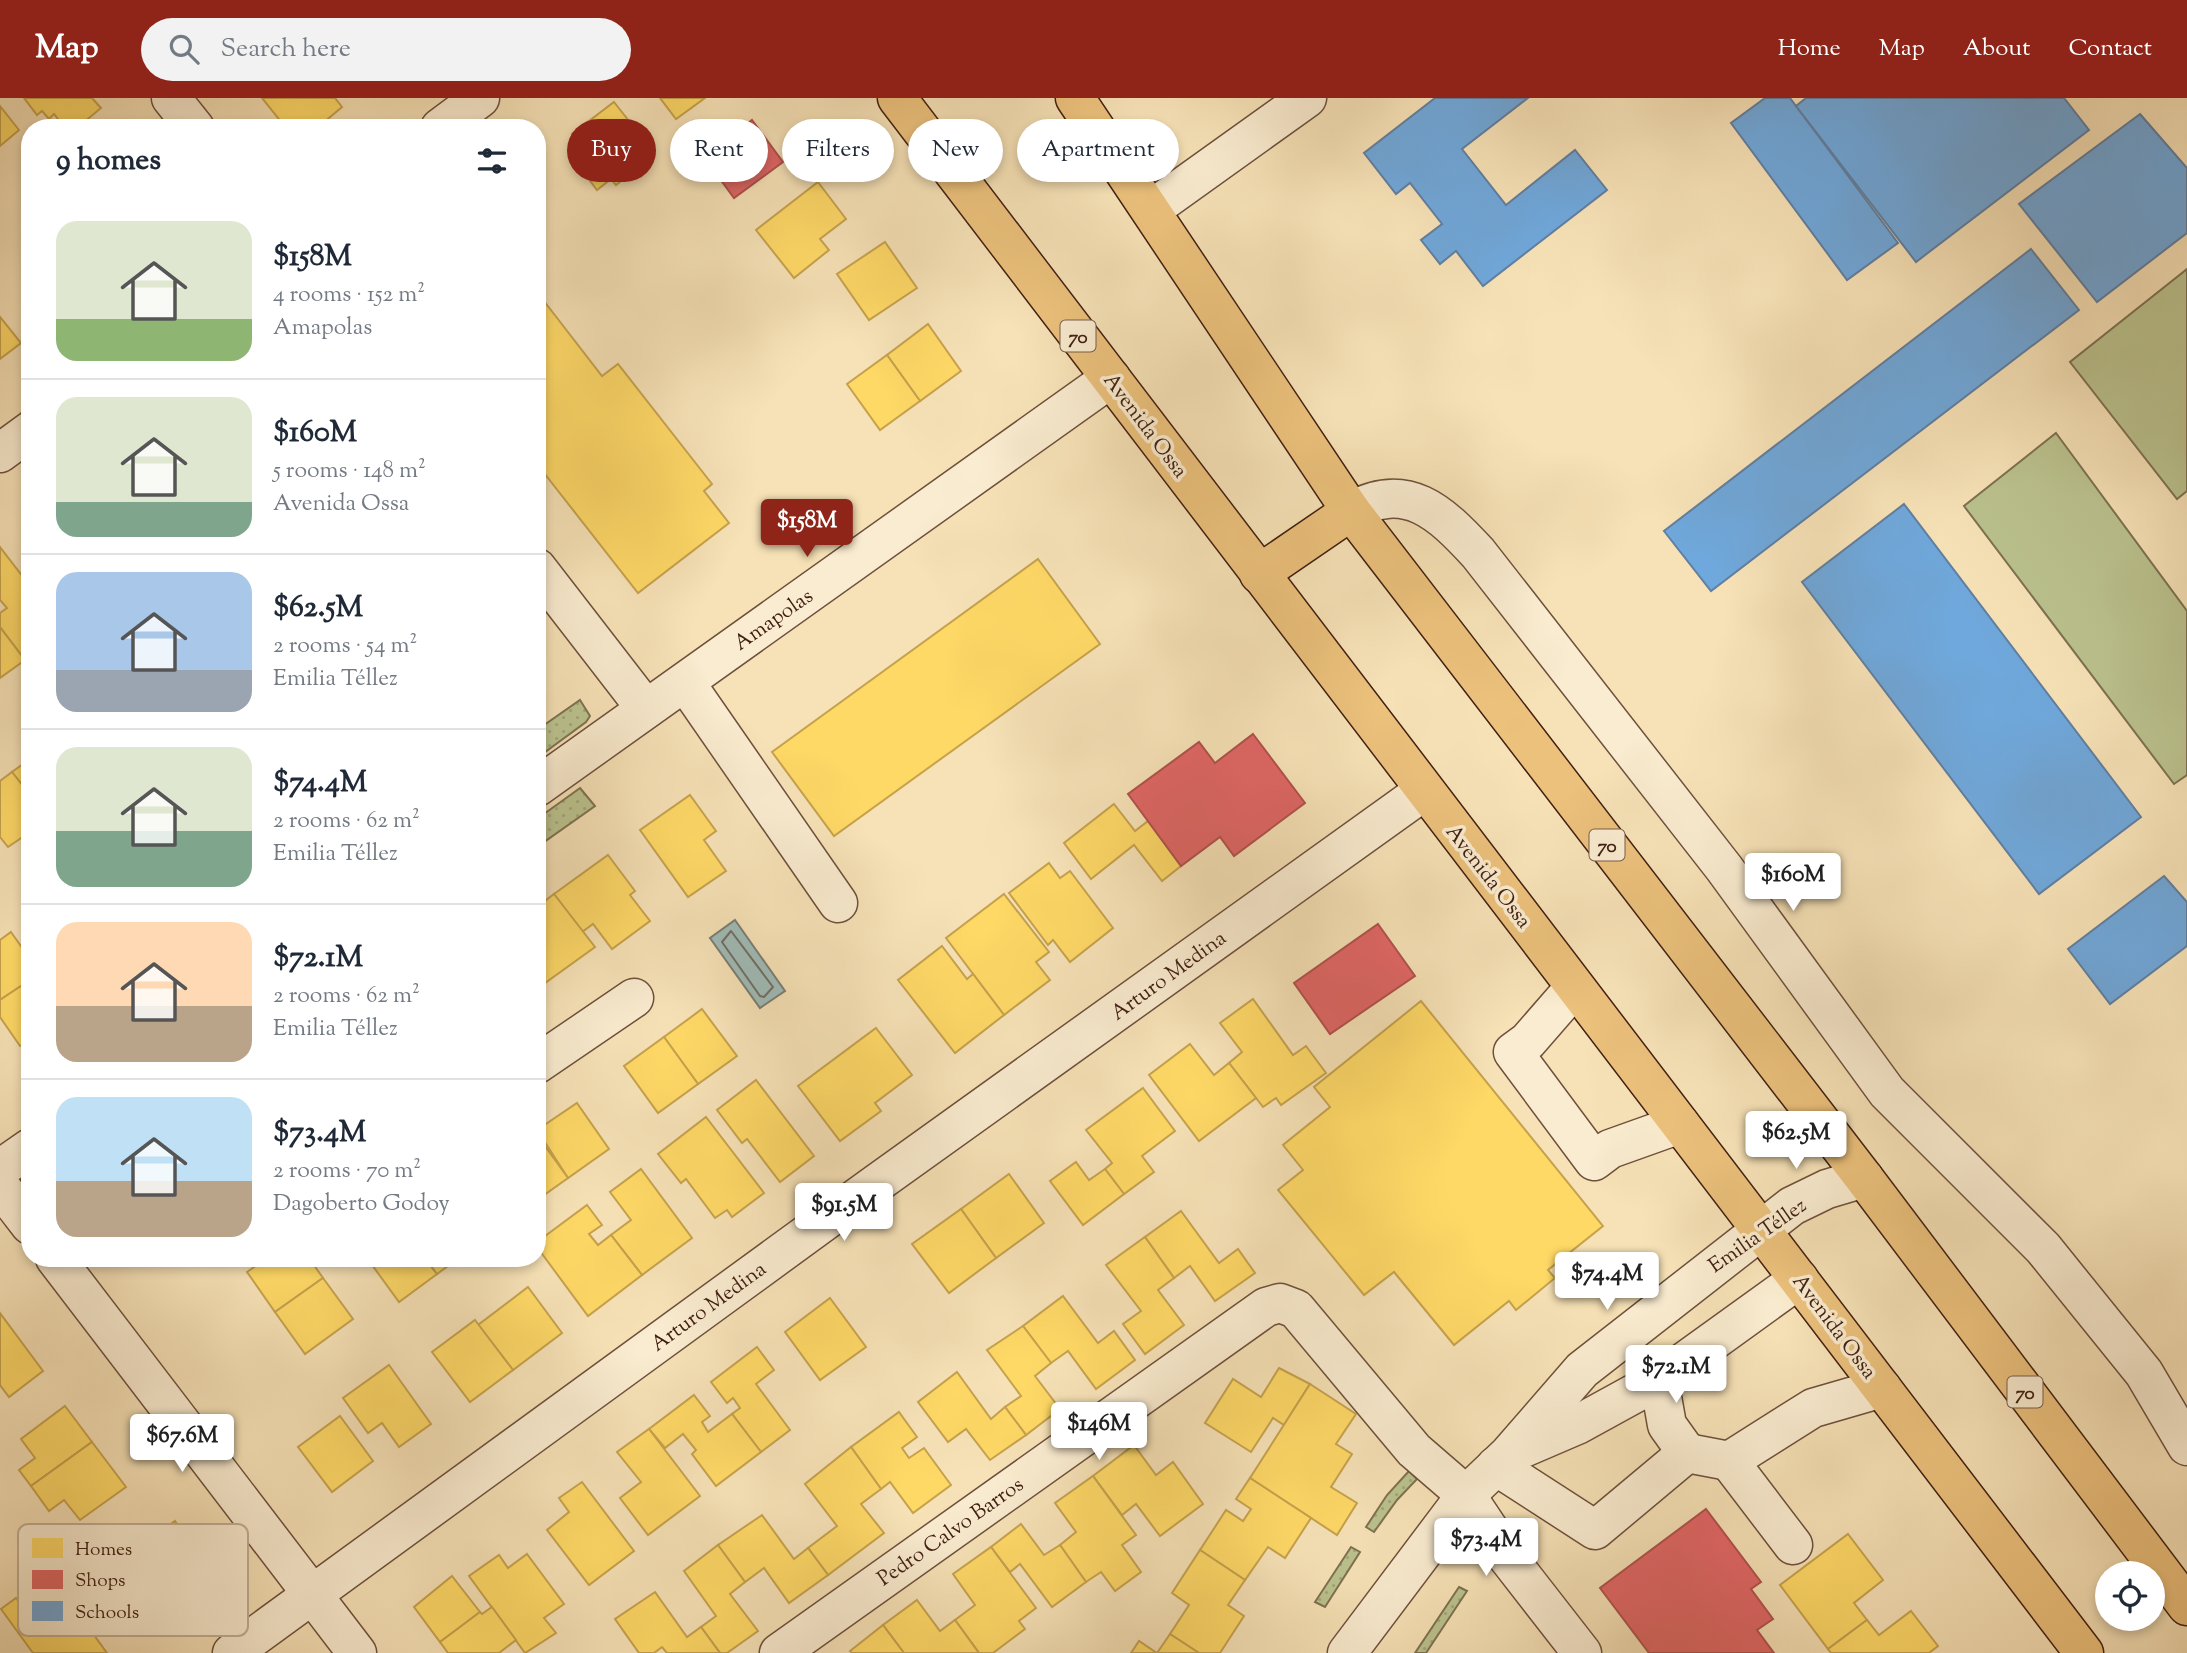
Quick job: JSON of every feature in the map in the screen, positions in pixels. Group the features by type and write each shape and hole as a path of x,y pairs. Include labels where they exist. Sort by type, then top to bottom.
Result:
{"main road":[{"name":"Avenida Ossa","path":"897,98 2084,1653"},
{"name":"70","path":"1075,98 1152,209 1351,511 1864,1178 2187,1606"},
{"path":"1259,574 1351,511"}],"street":[{"path":"172,98 188,119"},
{"path":"452,119 480,98"},
{"path":"1152,209 1307,98"},
{"name":"Amapolas","path":"546,781 1111,378"},
{"path":"0,453 21,438"},
{"path":"1351,511 1379,500 1416,501 1456,529 1478,553 1724,868 1888,1092 2043,1248 2144,1373 2187,1446"},
{"path":"546,580 646,709"},
{"path":"685,682 838,903"},
{"name":"Arturo Medina","path":"232,1653 873,1186 1424,791"},
{"path":"1575,988 1528,1041 1513,1052 1594,1161 1610,1149 1680,1124"},
{"path":"546,1058 634,998"},
{"path":"0,1169 21,1154"},
{"name":"Emilia Téllez","path":"1347,1653 1466,1495 1503,1460 1582,1370 1760,1228 1792,1206 1826,1189 1864,1178"},
{"path":"0,1186 21,1213"},
{"path":"62,1267 356,1653"},
{"name":"Emilia Téllez","path":"1503,1460 1577,1425 1659,1380 1799,1279"},
{"name":"Pedro Calvo Barros","path":"779,1653 1266,1307 1280,1303 1296,1309 1414,1450 1466,1495"},
{"path":"1659,1380 1667,1425 1687,1453 1729,1461 1793,1545"},
{"path":"1729,1461 1813,1408 1882,1388"},
{"path":"1503,1460 1595,1530 1687,1453"},
{"path":"1466,1495 1508,1558 1583,1653"}],"green space":[{"path":"2187,269 2187,491 2177,499 2070,362"},
{"path":"2056,433 2187,611 2187,775 2174,784 1964,506"},
{"path":"580,700 590,716 586,722 546,751 546,724"},
{"path":"580,788 595,806 546,841 546,813"},
{"path":"1409,1471 1417,1479 1397,1500 1374,1532 1366,1527 1387,1495"},
{"path":"1351,1547 1360,1552 1325,1607 1315,1602"},
{"path":"1459,1587 1467,1591 1426,1653 1415,1653"}],"water":[{"path":"735,920 785,991 760,1008 710,938"}],"building: Homes":[{"path":"24,98 92,98 101,108 88,119 58,119 54,114 49,119 42,111 37,115"},
{"path":"262,98 335,98 342,107 328,119 279,119"},
{"path":"660,98 705,98 676,119"},
{"path":"614,102 627,119 592,119"},
{"path":"0,106 19,130 0,146"},
{"path":"591,182 607,182 597,190"},
{"path":"818,182 846,219 820,239 829,250 794,278 756,230"},
{"path":"885,242 917,288 869,320 837,274"},
{"path":"546,304 602,376 618,364 712,484 704,491 729,523 638,593 546,475"},
{"path":"0,317 21,343 0,359"},
{"path":"928,324 961,371 920,401 887,355"},
{"path":"887,355 920,401 880,430 847,384"},
{"path":"0,547 21,574 21,655 0,627 0,613 7,608 0,600"},
{"path":"1038,559 1100,644 834,836 772,752"},
{"path":"0,627 21,655 21,663 0,678"},
{"path":"21,766 21,784 12,772"},
{"path":"12,772 21,784 21,838 8,847 0,837 0,781"},
{"path":"690,795 716,831 704,840 726,871 688,897 640,830"},
{"path":"1114,804 1135,831 1148,821 1181,866 1162,881 1134,845 1091,879 1064,843"},
{"path":"608,855 635,891 630,895 650,921 612,949 593,924 582,932 554,894"},
{"path":"1049,863 1060,878 1070,871 1113,928 1070,962 1053,940 1048,945 1009,893"},
{"path":"554,894 595,947 546,982 546,900"},
{"path":"1004,894 1049,952 1036,962 1050,980 1004,1015 946,938"},
{"path":"11,932 21,946 21,986 0,1000 0,940"},
{"path":"942,946 967,979 973,974 1004,1015 955,1053 898,980"},
{"path":"21,986 20,1046 0,1017 0,1000"},
{"path":"1253,999 1293,1055 1306,1046 1326,1073 1281,1105 1276,1098 1263,1107 1229,1063 1242,1052 1220,1023"},
{"path":"1421,1001 1603,1226 1548,1270 1555,1278 1516,1310 1509,1301 1454,1345 1394,1272 1364,1295 1278,1190 1303,1170 1283,1145 1330,1107 1314,1087"},
{"path":"702,1009 737,1056 698,1084 664,1037"},
{"path":"876,1028 912,1075 875,1103 881,1111 840,1141 798,1086"},
{"path":"664,1037 698,1084 658,1113 624,1066"},
{"path":"1190,1044 1214,1075 1229,1063 1256,1098 1199,1141 1149,1075"},
{"path":"756,1080 814,1156 780,1182 747,1139 742,1143 717,1110"},
{"path":"1143,1088 1175,1131 1142,1156 1154,1172 1124,1194 1105,1169 1112,1163 1086,1130"},
{"path":"577,1103 609,1149 568,1178 546,1144 546,1124"},
{"path":"706,1117 764,1193 732,1217 727,1210 715,1218 686,1179 681,1183 658,1154"},
{"path":"546,1147 568,1178 546,1194"},
{"path":"1076,1162 1089,1180 1105,1169 1124,1194 1083,1225 1050,1181"},
{"path":"641,1169 692,1238 642,1275 611,1235 631,1220 610,1192"},
{"path":"1009,1174 1044,1223 996,1258 961,1209"},
{"path":"587,1205 602,1225 589,1234 598,1245 611,1235 642,1275 588,1316 546,1259 546,1235"},
{"path":"961,1209 996,1258 949,1293 912,1244"},
{"path":"1181,1211 1219,1263 1238,1249 1255,1273 1215,1301 1190,1266 1174,1278 1145,1237"},
{"path":"1145,1237 1174,1278 1158,1290 1184,1325 1145,1354 1123,1324 1141,1311 1106,1265"},
{"path":"254,1267 315,1267 323,1278 275,1312 247,1272"},
{"path":"374,1267 432,1267 437,1274 399,1302"},
{"path":"432,1267 447,1267 437,1274"},
{"path":"323,1278 353,1319 305,1354 275,1312"},
{"path":"528,1287 562,1333 513,1370 478,1325"},
{"path":"1063,1296 1098,1343 1114,1331 1135,1360 1096,1389 1068,1351 1051,1363 1023,1326"},
{"path":"830,1298 866,1347 820,1380 785,1332"},
{"path":"0,1313 43,1371 9,1397 0,1385"},
{"path":"475,1320 513,1370 470,1402 432,1352"},
{"path":"1023,1326 1051,1363 1035,1376 1060,1409 1026,1435 1005,1407 1021,1396 987,1350"},
{"path":"757,1347 774,1370 756,1384 790,1430 761,1452 732,1414 740,1408 733,1398 727,1403 711,1382"},
{"path":"389,1365 431,1424 399,1447 382,1423 368,1433 343,1398"},
{"path":"1279,1368 1310,1384 1284,1425 1273,1418 1251,1452 1205,1423 1233,1379 1261,1397"},
{"path":"957,1372 991,1419 1005,1407 1026,1435 990,1460 966,1429 948,1442 918,1402"},
{"path":"1310,1384 1356,1414 1336,1444 1352,1454 1331,1487 1357,1503 1337,1535 1250,1478"},
{"path":"694,1395 710,1416 702,1422 708,1432 732,1414 761,1452 716,1486 692,1454 696,1450 683,1434 665,1448 649,1429"},
{"path":"65,1406 92,1442 31,1486 19,1470 35,1458 21,1439"},
{"path":"899,1412 917,1437 902,1448 909,1458 924,1448 951,1485 913,1513 890,1482 881,1489 851,1447"},
{"path":"340,1416 373,1461 332,1492 298,1447"},
{"path":"649,1429 700,1496 648,1535 620,1498 641,1482 617,1452"},
{"path":"92,1442 126,1487 80,1520 64,1500 49,1511 31,1486"},
{"path":"1134,1445 1156,1475 1173,1462 1203,1504 1160,1536 1136,1504 1122,1515 1093,1476"},
{"path":"851,1447 881,1489 861,1504 884,1533 828,1575 808,1548 837,1526 805,1484"},
{"path":"1093,1476 1136,1535 1122,1545 1141,1572 1115,1591 1101,1572 1086,1582 1060,1545 1076,1532 1055,1503"},
{"path":"1250,1478 1311,1518 1285,1558 1268,1547 1245,1580 1200,1550 1226,1510 1243,1521 1251,1509 1236,1499"},
{"path":"582,1482 634,1551 589,1585 547,1530 569,1512 559,1498"},
{"path":"762,1515 794,1559 808,1548 828,1575 789,1603 764,1568 745,1582 718,1545"},
{"path":"1021,1524 1044,1555 1060,1545 1086,1582 1052,1607 1020,1564 1010,1572 991,1547"},
{"path":"1848,1534 1883,1580 1854,1603 1867,1620 1828,1649 1780,1585"},
{"path":"718,1545 745,1582 730,1594 758,1631 727,1653 720,1653 701,1627 716,1616 684,1571"},
{"path":"991,1547 1036,1608 1019,1621 1025,1629 993,1653 979,1653 955,1620 975,1605 953,1574"},
{"path":"1200,1550 1245,1580 1228,1605 1244,1616 1220,1653 1199,1653 1170,1634 1189,1605 1172,1593"},
{"path":"527,1554 564,1604 544,1618 556,1633 525,1653 469,1576 499,1555 508,1568"},
{"path":"452,1576 480,1612 440,1642 414,1607"},
{"path":"655,1592 687,1637 701,1627 720,1653 667,1653 662,1647 654,1653 639,1653 615,1619"},
{"path":"16,1598 18,1632 1,1609"},
{"path":"917,1600 940,1631 955,1620 979,1653 904,1653 883,1625"},
{"path":"492,1607 516,1640 499,1653 448,1653 440,1642 480,1612 482,1614"},
{"path":"1911,1611 1938,1646 1929,1653 1831,1653 1828,1649 1867,1620 1879,1635"},
{"path":"883,1625 904,1653 850,1651"},
{"path":"1170,1634 1199,1653 1157,1653"},
{"path":"21,1636 95,1636 107,1653 33,1653"},
{"path":"1139,1641 1157,1653 1131,1653"}],"building: Shops":[{"path":"768,142 782,161 768,173"},
{"path":"722,182 756,182 734,198"},
{"path":"1253,734 1305,803 1234,856 1220,837 1181,866 1128,794 1199,742 1215,763"},
{"path":"1378,924 1415,976 1330,1034 1294,983"},
{"path":"1706,1509 1761,1582 1751,1589 1773,1619 1757,1630 1774,1653 1649,1653 1600,1588"}],"building: Schools":[{"path":"1435,98 1528,98 1462,149 1506,205 1575,150 1607,190 1483,286 1456,251 1440,264 1421,240 1442,224 1410,183 1396,194 1364,153"},
{"path":"1765,98 1790,98 1898,243 1847,280 1731,123"},
{"path":"1806,98 2064,98 2089,130 1916,262 1796,106"},
{"path":"2140,114 2187,168 2187,233 2097,302 2019,204"},
{"path":"2031,249 2079,310 1711,591 1664,531"},
{"path":"1904,504 2141,817 2039,894 1802,582"},
{"path":"2164,876 2187,902 2187,946 2110,1004 2068,949"}]}
